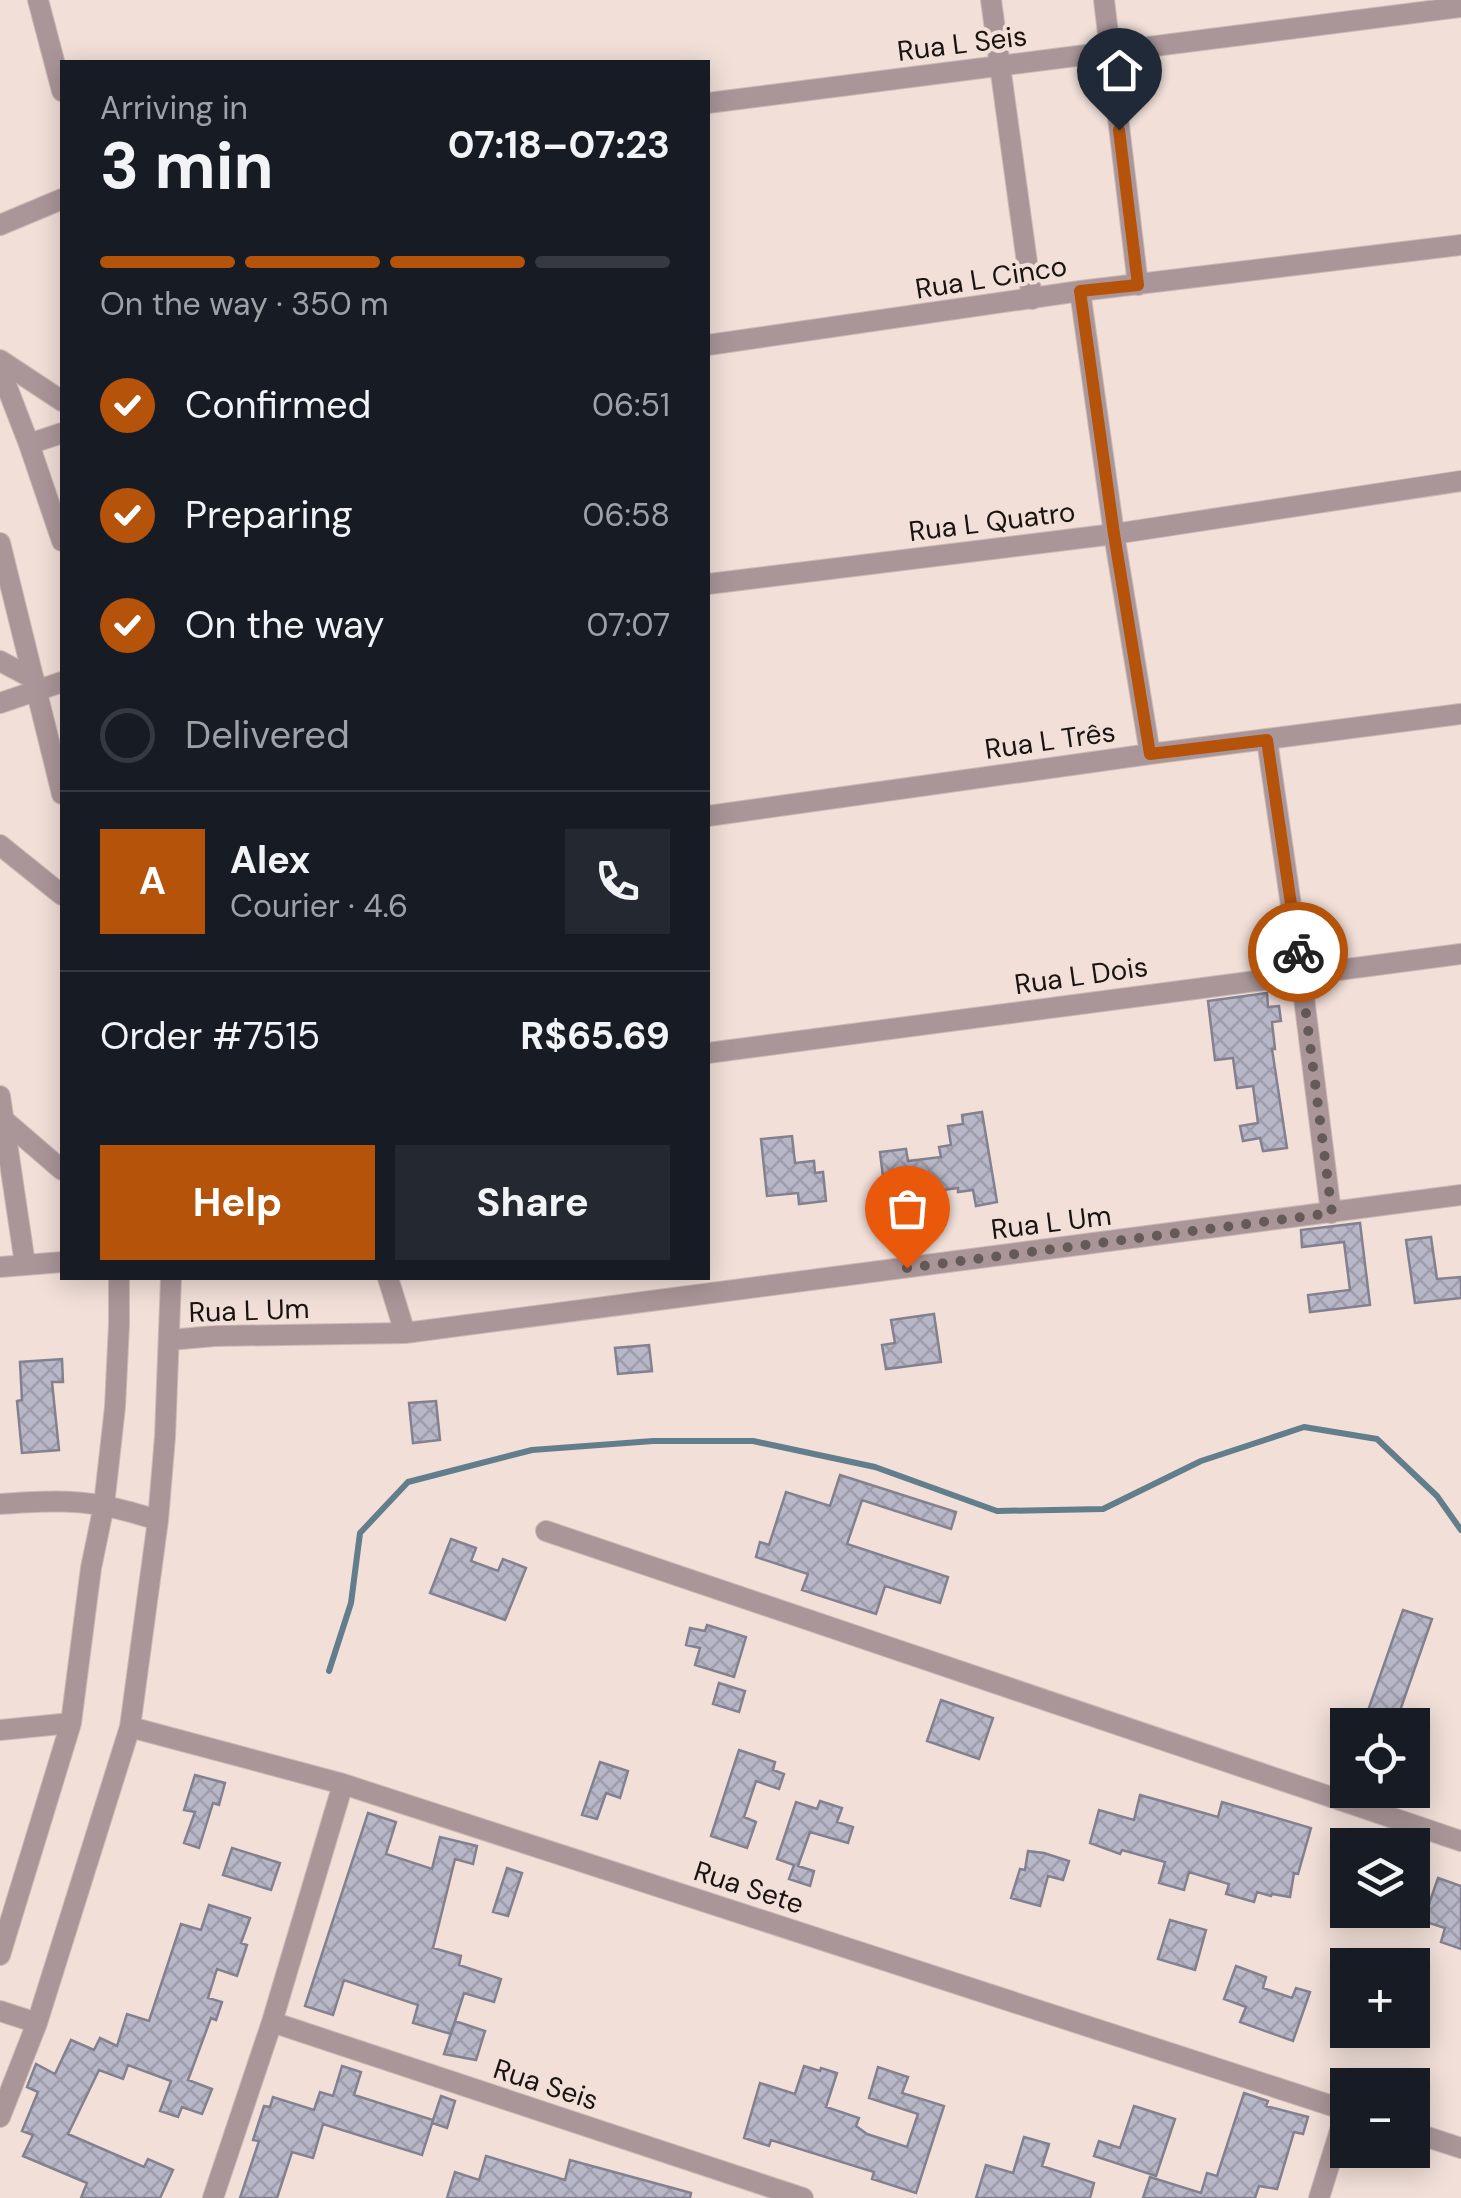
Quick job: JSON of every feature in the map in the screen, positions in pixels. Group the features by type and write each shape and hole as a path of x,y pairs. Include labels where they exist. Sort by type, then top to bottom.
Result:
{"street":[{"path":"38,0 60,83"},
{"path":"990,0 1032,299"},
{"path":"1104,0 1138,285"},
{"name":"Rua L Seis","path":"710,104 1461,7"},
{"path":"0,225 60,200"},
{"name":"Rua L Cinco","path":"710,345 1080,291 1461,245"},
{"path":"1080,291 1150,754"},
{"path":"0,360 60,400"},
{"path":"0,370 60,535"},
{"path":"29,444 60,434"},
{"name":"Rua L Quatro","path":"710,584 1114,534 1461,481"},
{"path":"0,543 60,786"},
{"path":"0,661 36,684"},
{"path":"0,703 36,684 60,682"},
{"name":"Rua L Três","path":"710,816 1461,714"},
{"path":"1267,740 1332,1213"},
{"path":"0,845 60,893"},
{"name":"Rua L Dois","path":"710,1052 1461,954"},
{"path":"0,1096 25,1264"},
{"path":"4,1120 60,1168"},
{"name":"Rua L Um","path":"170,1340 405,1333 1461,1195"},
{"path":"0,1268 60,1262"},
{"path":"0,1955 70,1723 91,1568 104,1506 115,1407 119,1280"},
{"path":"0,2116 38,2023 130,1727 158,1520 171,1280"},
{"path":"389,1280 405,1333"},
{"path":"0,1504 67,1502 104,1506 158,1520"},
{"path":"546,1531 1461,1841"},
{"path":"0,1730 70,1723"},
{"name":"Rua Sete","path":"130,1727 343,1784 1330,2106"},
{"path":"213,2198 272,2022 343,1784"},
{"path":"0,2011 38,2023"},
{"name":"Rua Seis","path":"272,2022 803,2198"},
{"path":"1430,2138 1461,2148"},
{"path":"1318,2198 1330,2161"}],"building":[{"path":"1267,993 1268,1007 1279,1006 1281,1021 1272,1022 1272,1049 1287,1148 1263,1151 1260,1138 1243,1141 1240,1126 1258,1123 1253,1086 1237,1088 1233,1058 1215,1060 1208,1001"},
{"path":"982,1112 997,1202 976,1206 973,1190 958,1192 958,1188 912,1194 913,1206 887,1210 880,1152 906,1149 908,1161 941,1157 939,1147 951,1145 948,1126 963,1124 962,1115"},
{"path":"792,1136 795,1163 814,1161 815,1173 823,1172 826,1201 799,1204 798,1193 767,1196 761,1139"},
{"path":"1360,1223 1370,1305 1310,1312 1308,1295 1350,1290 1344,1242 1302,1247 1301,1230"},
{"path":"1431,1237 1437,1279 1461,1277 1461,1298 1415,1303 1406,1240"},
{"path":"934,1314 941,1362 886,1369 882,1345 895,1343 891,1320"},
{"path":"649,1345 652,1371 618,1374 615,1348"},
{"path":"62,1359 63,1382 52,1382 59,1450 22,1453 17,1401 22,1400 20,1362"},
{"path":"436,1401 440,1440 413,1443 409,1403"},
{"path":"840,1475 956,1512 951,1529 862,1500 847,1544 948,1577 940,1603 885,1586 876,1614 802,1590 808,1574 756,1557 760,1542 769,1545 786,1492 830,1506"},
{"path":"451,1539 476,1548 471,1561 498,1571 503,1559 526,1568 505,1620 430,1593"},
{"path":"1403,1610 1432,1619 1401,1708 1369,1708"},
{"path":"707,1625 746,1637 734,1677 695,1665 700,1648 686,1645 690,1628 705,1631"},
{"path":"719,1683 745,1691 739,1712 713,1704"},
{"path":"941,1700 993,1718 979,1759 927,1741"},
{"path":"739,1750 775,1762 773,1770 784,1774 779,1789 756,1781 744,1817 756,1822 747,1848 711,1836"},
{"path":"600,1762 628,1771 620,1798 606,1793 597,1819 582,1815"},
{"path":"195,1775 225,1783 219,1805 213,1803 199,1848 184,1843 195,1812 184,1810"},
{"path":"1140,1795 1218,1817 1222,1802 1311,1828 1298,1874 1294,1873 1290,1897 1257,1892 1254,1902 1226,1894 1229,1884 1189,1872 1184,1890 1159,1883 1165,1862 1122,1850 1120,1854 1090,1843 1099,1810 1134,1820"},
{"path":"820,1801 842,1808 837,1822 853,1827 848,1843 810,1832 798,1866 814,1871 810,1886 789,1879 794,1865 777,1859 796,1802 817,1809"},
{"path":"368,1813 396,1822 386,1854 432,1869 440,1837 477,1846 473,1864 455,1859 433,1948 461,1956 459,1965 501,1979 494,2002 464,1993 451,2034 413,2023 418,2005 344,1980 333,2015 305,2006"},
{"path":"232,1848 280,1863 271,1890 223,1875"},
{"path":"1028,1851 1069,1861 1063,1880 1048,1876 1040,1906 1011,1898 1020,1869 1025,1870"},
{"path":"507,1868 522,1873 508,1916 493,1912"},
{"path":"1438,1878 1461,1886 1461,1949 1441,1942 1445,1928 1430,1923 1430,1901"},
{"path":"209,1905 250,1918 241,1943 247,1945 237,1976 217,1969 208,1998 222,2002 216,2020 211,2018 188,2080 212,2089 202,2114 182,2107 178,2117 160,2111 171,2081 128,2065 123,2079 99,2070 68,2134 144,2167 148,2159 173,2170 160,2198 81,2198 87,2183 23,2156 33,2135 22,2131 38,2092 27,2087 36,2064 55,2074 71,2040 94,2050 100,2038 117,2046 127,2014 149,2021 181,1924 201,1930"},
{"path":"1170,1920 1206,1930 1195,1970 1158,1959"},
{"path":"1236,1966 1266,1977 1263,1988 1292,1998 1296,1988 1310,1992 1293,2041 1240,2022 1246,2007 1224,1999"},
{"path":"455,2021 485,2031 476,2060 444,2054"},
{"path":"342,2066 361,2072 354,2095 433,2120 422,2155 323,2124 313,2158 292,2152 277,2198 240,2198 259,2141 253,2140 264,2106 270,2107 273,2097 314,2110 320,2092 333,2096"},
{"path":"804,2066 837,2073 826,2107 859,2118 856,2126 867,2134 907,2147 918,2114 869,2098 878,2067 908,2077 902,2093 944,2106 916,2193 872,2179 874,2172 771,2140 769,2146 744,2138 760,2083 795,2094"},
{"path":"1244,2093 1268,2101 1266,2106 1308,2117 1303,2134 1294,2132 1277,2189 1259,2186 1255,2198 1143,2198 1150,2177 1201,2193 1207,2173 1217,2176"},
{"path":"441,2096 455,2101 447,2128 432,2123"},
{"path":"1134,2106 1175,2119 1156,2176 1094,2156 1099,2141 1120,2148"},
{"path":"1024,2137 1049,2144 1042,2166 1094,2183 1090,2198 976,2198 986,2165 1013,2173"},
{"path":"486,2156 565,2180 570,2160 691,2193 690,2198 447,2198 455,2172 479,2180"}],"waterway":[{"path":"329,1671 351,1603 360,1533 408,1482 532,1450 653,1441 753,1441 875,1467 997,1511 1103,1509 1201,1461 1304,1427 1377,1439 1437,1496 1461,1530"}],"way so far":[{"path":"907,1268 1332,1213 1298,952"}],"route":[{"path":"1119,130 1138,285 1080,291 1150,754 1267,740 1298,952"}]}
